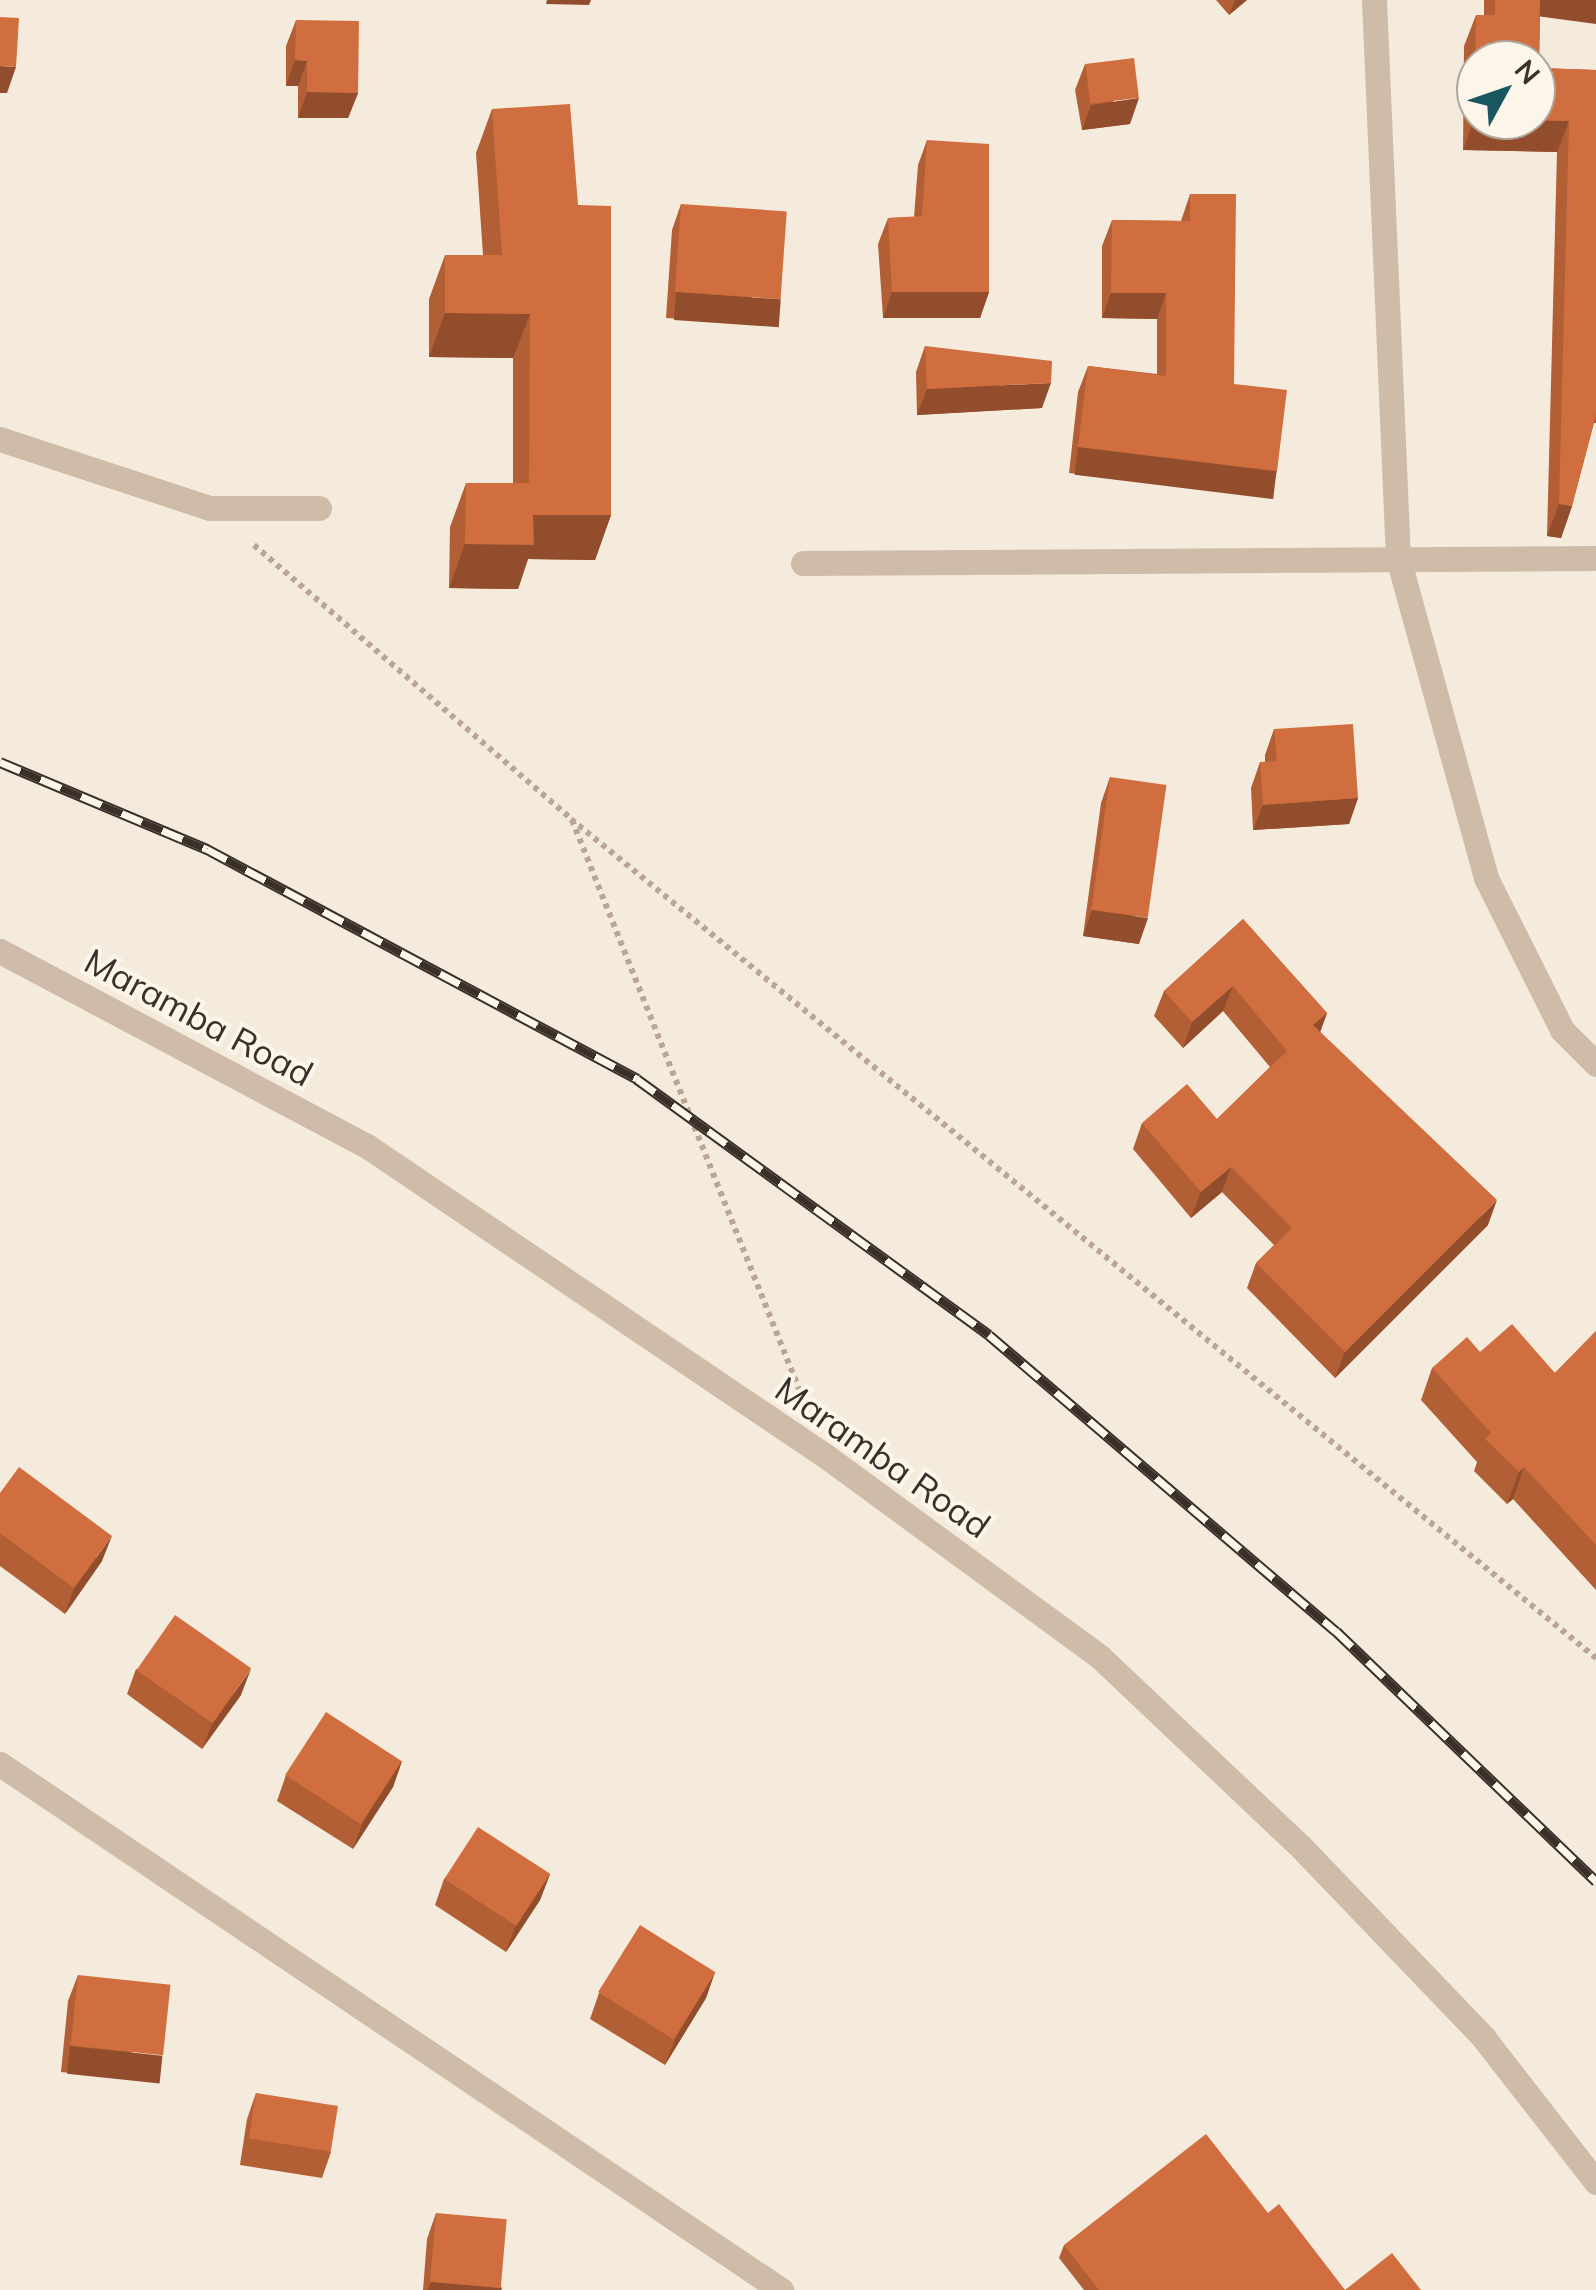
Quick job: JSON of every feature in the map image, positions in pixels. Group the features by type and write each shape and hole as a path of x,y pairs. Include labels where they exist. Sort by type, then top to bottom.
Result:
{"street":[{"path":"1374,0 1398,558 1486,878 1562,1030 1596,1064"},
{"path":"0,439 210,508 319,508"},
{"path":"802,564 1596,558"},
{"name":"Maramba Road","path":"0,951 366,1146 827,1457 1100,1657 1215,1765 1483,2037 1596,2182"},
{"path":"0,1764 781,2290"}],"path":[{"path":"210,508 571,819 1596,1658"},
{"path":"571,819 827,1457"}],"building":[{"path":"1495,0 1540,0 1539,40 1476,40 1476,15 1495,15"},
{"path":"0,17 19,18 16,67 0,66"},
{"path":"296,20 359,21 358,93 307,92 307,61 295,60"},
{"path":"1134,58 1139,98 1090,104 1085,64"},
{"path":"1556,69 1596,70 1596,414 1572,506 1559,504 1569,121 1556,121"},
{"path":"570,104 578,205 611,206 611,515 533,515 534,545 465,544 466,483 529,483 530,314 445,313 445,255 502,255 492,109"},
{"path":"927,140 989,144 989,292 892,292 888,218 922,216"},
{"path":"1190,194 1236,194 1234,384 1287,390 1277,471 1078,447 1088,366 1166,376 1166,293 1111,293 1112,220 1190,221"},
{"path":"681,204 787,211 781,299 675,292"},
{"path":"925,346 1052,361 1051,383 927,389"},
{"path":"1353,724 1358,798 1263,805 1260,762 1277,761 1274,729"},
{"path":"1110,777 1166,785 1148,918 1091,910"},
{"path":"1243,919 1327,1013 1313,1025 1497,1200 1345,1352 1256,1263 1292,1228 1231,1167 1201,1192 1142,1123 1187,1084 1217,1119 1287,1051 1233,986 1192,1022 1164,991"},
{"path":"1512,1324 1555,1373 1596,1331 1596,1545 1524,1467 1519,1472 1485,1439 1491,1433 1432,1368 1467,1337 1480,1352"},
{"path":"19,1467 112,1536 74,1588 0,1533 0,1493"},
{"path":"175,1615 251,1668 213,1723 137,1670"},
{"path":"326,1712 401,1761 361,1824 285,1775"},
{"path":"478,1827 550,1874 516,1926 444,1879"},
{"path":"640,1925 715,1972 674,2039 598,1992"},
{"path":"78,1975 170,1985 163,2055 71,2046"},
{"path":"256,2093 338,2106 331,2151 249,2138"},
{"path":"1206,2134 1268,2213 1279,2204 1345,2290 1099,2290 1064,2245"},
{"path":"436,2213 507,2219 501,2288 430,2282"},
{"path":"1392,2253 1421,2290 1345,2290"}],"railway":[{"path":"0,762 207,849 637,1079 989,1335 1336,1631 1596,1881"}]}
